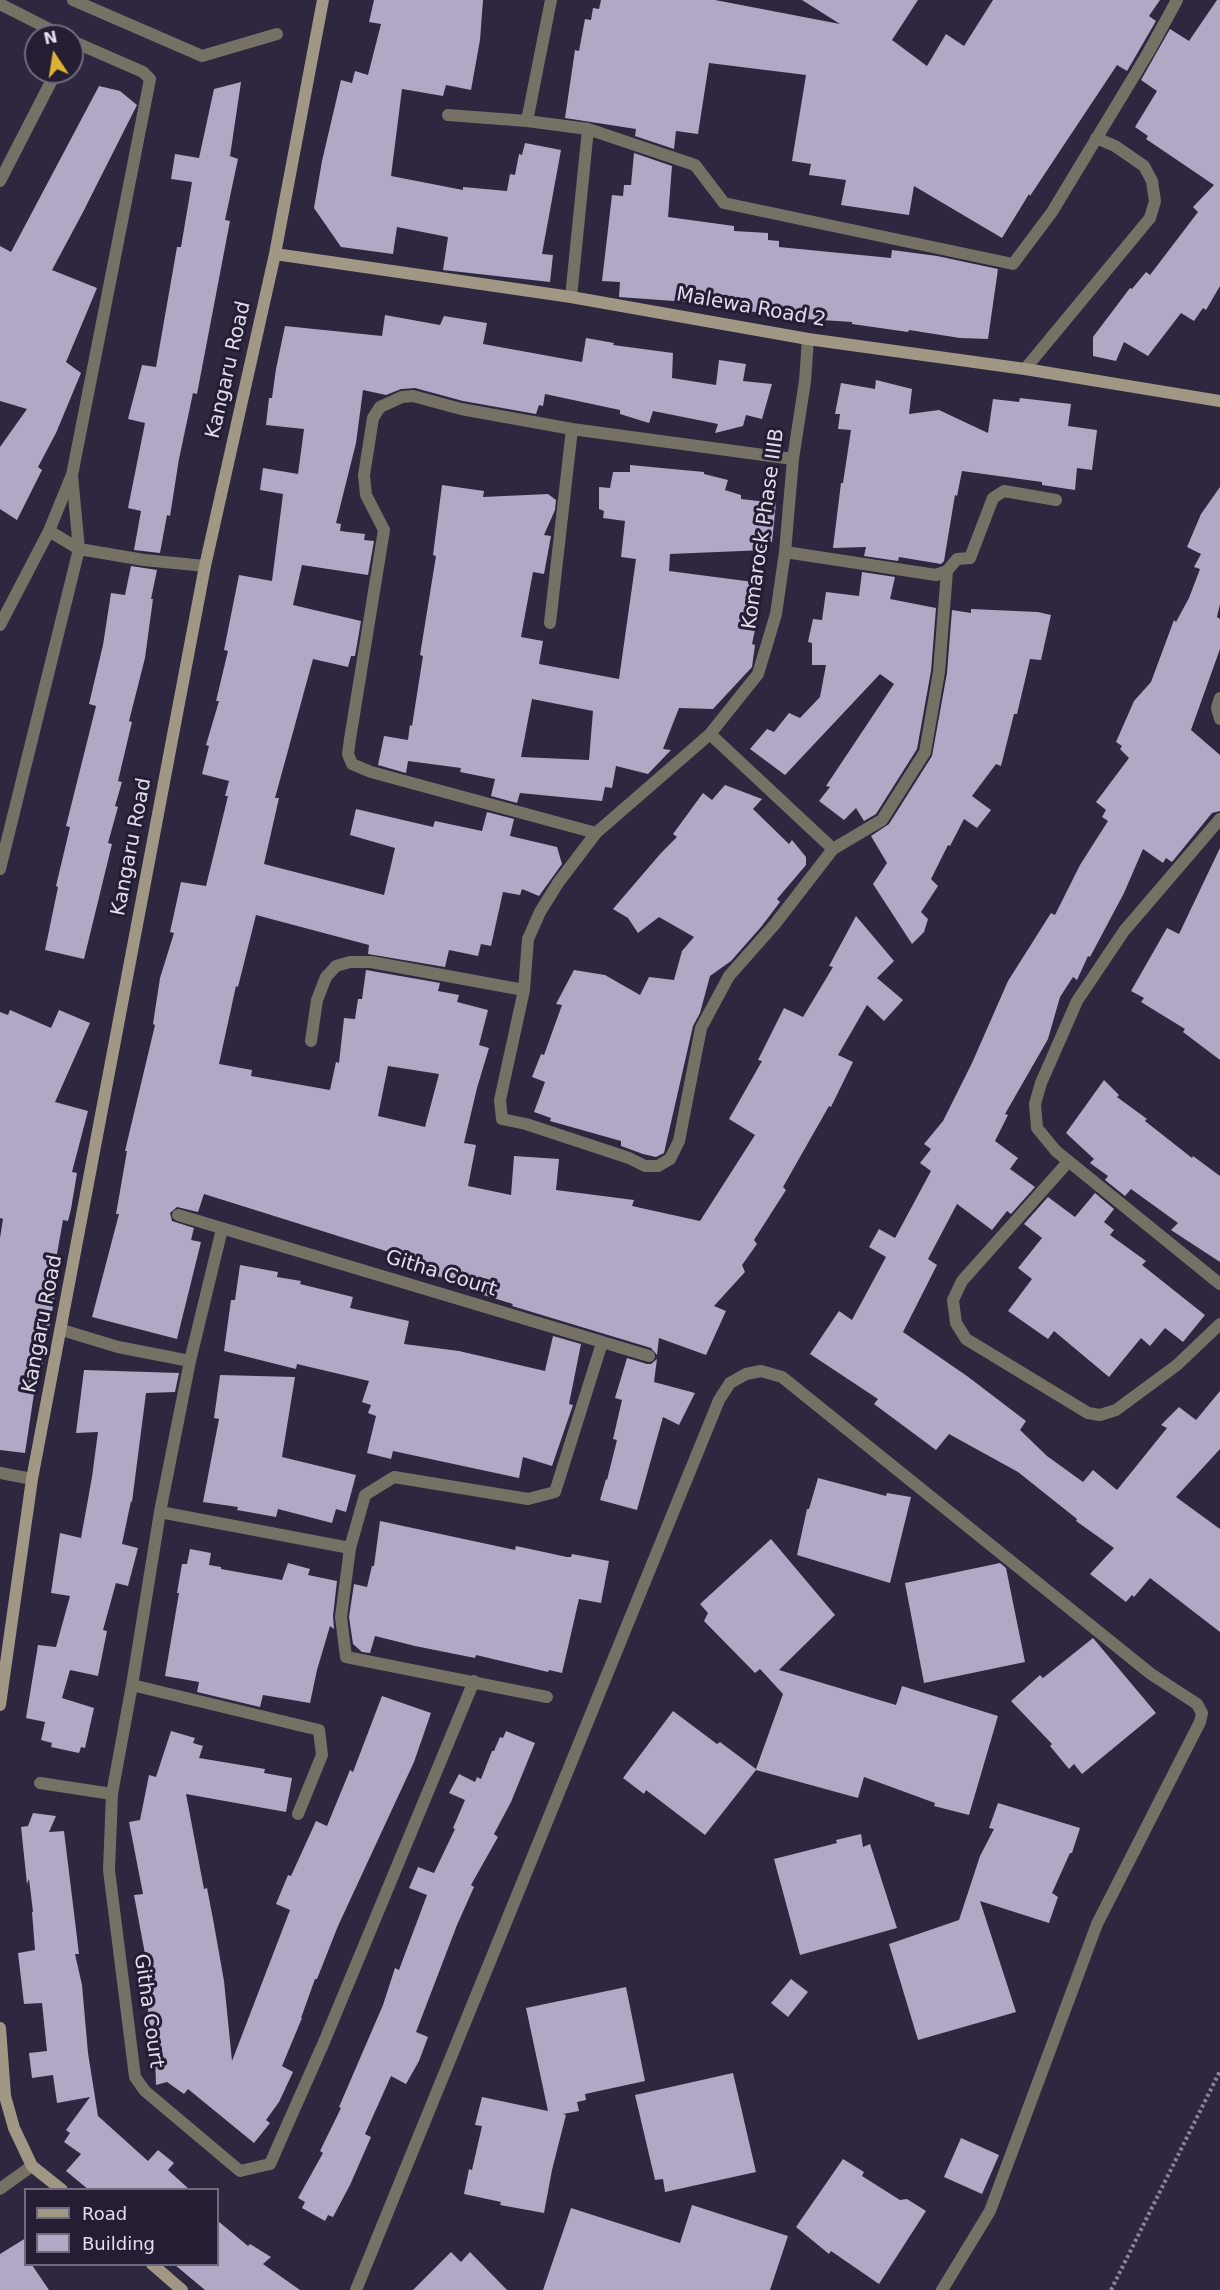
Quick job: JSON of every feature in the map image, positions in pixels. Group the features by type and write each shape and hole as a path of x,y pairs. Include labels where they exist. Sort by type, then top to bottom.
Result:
{"street":[{"path":"73,0 202,56 277,34"},
{"name":"Kangaru Road","path":"0,1705 32,1479 205,566 275,254 323,0"},
{"path":"527,121 551,0"},
{"path":"448,115 527,121 588,129 695,165 724,203 1013,264 1052,212 1148,53 1177,0"},
{"path":"0,4 39,24"},
{"path":"0,625 49,531 72,475 150,79 143,72 84,46"},
{"path":"0,181 50,84"},
{"path":"571,297 588,129"},
{"path":"1025,369 1150,218 1155,201 1152,181 1144,166 1115,146 1096,138"},
{"name":"Malewa Road 2","path":"275,254 571,297 808,339 1025,369 1220,401"},
{"name":"Komarock Phase IIIB","path":"808,339 805,381 793,459 785,552 776,614 758,674 710,734 596,833 558,883 540,912 528,939 524,990 500,1100 502,1119 526,1124 645,1166 658,1166 670,1159 679,1141 701,1028 729,976 775,924 833,849 882,820 925,752 939,672 947,571"},
{"path":"596,833 371,772 352,764 348,754 384,530 366,495 364,476 373,418 380,406 402,397 413,396 461,409 572,429 793,459"},
{"path":"550,623 572,429"},
{"path":"0,869 79,549 72,475"},
{"path":"785,552 936,575 947,571 957,559 970,558 993,498 1005,490 1056,500"},
{"path":"49,531 79,549 144,560 205,566"},
{"path":"1220,698 1217,708 1220,719"},
{"path":"710,734 833,849"},
{"path":"1220,819 1124,931 1077,1001 1041,1083 1035,1104 1037,1128 1068,1162 1220,1284"},
{"path":"311,1041 316,1000 327,977 336,966 350,962 371,962 524,990"},
{"path":"1068,1162 962,1281 953,1300 956,1323 966,1339 1088,1413 1100,1414 1116,1410 1177,1365 1220,1324"},
{"name":"Githa Court","path":"178,1215 649,1356"},
{"name":"Githa Court","path":"222,1229 189,1361 160,1512 112,1794 109,1870 135,2077 145,2091 240,2171 270,2164 324,2042 474,1681"},
{"path":"62,1330 118,1347 189,1361"},
{"path":"547,1697 346,1657 341,1617 350,1548 365,1496 394,1477 528,1499 555,1492 602,1342"},
{"path":"356,2290 719,1400 730,1383 746,1374 761,1371 782,1377 1152,1674 1197,1704 1202,1713 1200,1722 1097,1924 990,2211 942,2290"},
{"path":"0,1473 32,1479"},
{"path":"160,1512 350,1548"},
{"path":"132,1685 319,1730 322,1755 298,1815"},
{"path":"40,1783 112,1794"},
{"path":"0,2028 5,2096 14,2128 32,2166 60,2188"},
{"path":"0,2189 32,2166"},
{"path":"154,2266 182,2290"}],"path":[{"path":"1112,2290 1220,2071"}],"building":[{"path":"374,0 483,0 480,40 471,90 446,85 443,96 402,89 391,176 463,190 463,187 507,191 510,174 515,175 519,154 522,155 525,143 561,150 542,254 553,255 550,282 443,270 448,237 397,227 393,254 341,247 314,208 322,161 341,80 352,83 355,71 368,75 381,24 369,22"},
{"path":"601,0 715,0 840,24 802,0 918,0 892,40 927,66 946,34 964,46 993,0 1160,0 1149,16 1156,21 1127,71 1117,65 1030,196 1029,194 1002,238 914,186 909,215 841,205 846,180 809,175 811,164 792,161 806,75 709,63 698,134 676,131 674,149 635,136 636,129 565,118 575,50 579,51 585,19 591,20 593,8 599,9"},
{"path":"1217,0 1220,0 1220,286 1206,310 1203,308 1194,321 1181,313 1148,356 1124,342 1116,361 1093,356 1093,337 1130,288 1132,289 1146,272 1150,275 1198,212 1193,207 1214,185 1146,139 1148,136 1135,127 1157,91 1141,80 1170,29 1189,41"},
{"path":"241,82 230,156 238,159 225,220 230,221 197,394 193,393 179,459 170,516 167,515 160,553 134,550 141,511 128,508 145,423 128,419 142,365 156,367 177,247 181,247 192,182 171,179 175,154 199,158 214,89"},
{"path":"99,86 120,91 137,105 52,270 97,288 66,362 81,373 56,433 38,467 42,470 17,520 0,509 0,447 27,409 0,401 0,246 11,252"},
{"path":"634,153 672,166 668,217 734,226 734,231 768,233 768,240 779,241 779,247 891,258 892,250 937,256 998,269 988,339 960,338 909,330 908,332 852,324 852,322 776,317 777,315 702,305 702,303 619,297 620,282 602,281 612,195 623,196 624,185 631,185"},
{"path":"385,315 440,325 444,316 487,323 483,344 582,362 586,338 614,343 613,345 673,353 672,378 716,385 719,360 746,364 743,381 772,384 762,419 746,415 743,426 715,433 718,424 653,411 649,423 620,414 620,410 545,394 543,406 539,405 536,414 463,401 415,388 401,389 386,395 363,390 356,443 336,523 341,524 340,531 365,534 364,540 374,541 368,575 302,565 293,605 361,621 355,656 351,656 348,667 313,659 275,798 279,798 264,864 384,895 395,848 350,835 356,809 433,827 435,821 482,831 487,812 514,819 510,836 557,847 562,864 539,896 522,889 520,895 503,892 491,946 481,944 478,956 449,950 445,967 368,954 369,945 256,915 238,987 236,986 219,1064 252,1070 251,1076 330,1090 336,1062 339,1063 344,1018 355,1019 358,999 362,999 366,970 440,983 438,991 459,995 457,1002 488,1010 479,1045 489,1048 464,1143 476,1145 468,1186 511,1195 514,1156 559,1159 556,1190 634,1200 632,1206 700,1221 755,1135 729,1119 762,1061 758,1060 784,1008 803,1017 833,967 829,966 856,916 894,961 877,978 903,1000 884,1021 867,1005 838,1055 853,1062 831,1107 829,1106 783,1187 786,1190 754,1240 757,1244 742,1265 745,1272 714,1306 726,1311 706,1355 659,1338 657,1355 651,1348 467,1290 468,1286 418,1270 421,1262 204,1194 198,1212 177,1207 170,1213 172,1221 194,1228 191,1240 201,1242 177,1339 92,1317 119,1214 116,1214 127,1151 125,1151 155,1025 153,1024 160,978 174,933 170,932 181,882 206,886 228,796 225,796 229,781 202,774 209,746 206,745 219,701 216,701 228,651 224,650 239,575 272,581 283,494 260,490 263,468 298,474 304,429 266,425 269,398 272,398 285,326 382,336","holes":["388,1066 439,1074 425,1127 378,1116"]},
{"path":"876,380 912,389 909,414 939,410 988,433 993,399 1019,402 1020,398 1071,404 1068,426 1097,430 1092,470 1077,468 1075,490 1042,485 1042,482 962,471 957,496 955,495 944,561 941,564 899,557 898,561 864,556 866,547 833,548 841,483 843,483 851,430 838,429 840,414 835,414 841,383 875,389"},
{"path":"630,465 704,472 704,474 728,480 725,490 741,495 741,499 776,503 772,542 766,541 765,550 670,554 669,571 761,583 757,611 759,611 752,644 755,645 752,667 713,709 679,708 663,749 671,750 648,774 616,766 612,788 605,787 602,801 520,793 517,803 491,796 495,779 460,772 461,768 408,761 406,773 378,765 384,736 408,740 410,725 412,726 423,656 420,655 436,556 433,555 442,485 484,491 483,497 548,494 556,500 555,510 544,535 551,536 544,574 533,572 521,637 543,641 539,664 619,679 636,559 621,557 625,521 603,518 604,511 599,509 599,487 610,488 613,472 630,472","holes":["532,699 593,711 589,760 521,757"]},
{"path":"1220,487 1220,604 1217,617 1220,619 1220,649 1191,730 1220,755 1220,811 1212,813 1172,862 1166,858 1163,863 1143,849 1124,893 1090,957 1088,956 1077,980 1073,977 1060,997 1048,1039 1005,1114 1008,1115 995,1141 1018,1158 1010,1169 1035,1187 1011,1214 1007,1211 992,1230 957,1204 928,1259 937,1265 903,1332 967,1376 1026,1421 1020,1430 1047,1456 1083,1482 1093,1470 1117,1490 1167,1428 1161,1425 1179,1407 1196,1420 1220,1391 1220,1449 1176,1497 1220,1529 1220,1632 1150,1578 1134,1597 1132,1595 1126,1602 1090,1574 1114,1548 1076,1521 1077,1519 1018,1472 949,1434 936,1450 874,1404 878,1399 810,1354 839,1311 852,1320 886,1257 869,1247 879,1229 895,1238 931,1171 920,1163 931,1149 924,1144 943,1121 972,1063 1008,981 1051,913 1055,915 1080,865 1108,821 1102,817 1106,810 1096,802 1129,758 1120,749 1122,746 1116,742 1134,701 1151,682 1174,620 1176,622 1189,598 1200,569 1194,567 1201,554 1187,547 1201,514"},
{"path":"131,566 157,570 151,599 153,599 145,658 129,721 132,722 118,781 122,782 115,806 118,807 108,843 112,844 84,959 45,950 58,887 56,886 70,827 66,826 96,706 89,704 103,645 111,593 125,595"},
{"path":"862,572 895,577 890,599 936,608 931,671 917,749 876,814 864,821 856,808 844,820 819,801 830,787 826,786 894,684 880,674 785,775 750,749 767,729 774,732 789,713 800,718 820,697 826,665 812,665 812,643 808,642 813,619 822,620 826,592 859,596"},
{"path":"971,609 1038,612 1051,615 1041,660 1030,659 1017,714 1014,714 1001,766 996,764 972,796 991,810 977,828 964,819 950,846 948,845 931,879 938,886 921,912 928,919 924,932 912,944 873,884 887,863 871,836 889,824 932,756 947,673 952,610 971,613"},
{"path":"725,785 762,799 753,809 789,844 792,840 806,857 806,865 777,899 780,902 761,927 731,961 710,976 700,1013 693,1026 664,1153 656,1157 643,1154 621,1146 621,1141 550,1121 551,1118 534,1112 545,1082 532,1077 541,1054 544,1055 562,1005 556,1004 574,970 605,975 640,995 649,977 674,980 682,951 694,937 659,917 638,933 628,918 613,909 677,837 673,834 703,793 712,800"},
{"path":"1220,848 1220,1060 1183,1032 1185,1029 1141,1002 1144,998 1131,991 1167,928 1179,934"},
{"path":"10,1010 51,1028 59,1010 90,1023 55,1102 88,1111 72,1172 77,1173 71,1209 68,1221 63,1220 52,1282 57,1283 41,1374 37,1374 25,1453 0,1450 0,1238 3,1219 0,1218 0,1012 8,1015"},
{"path":"1104,1080 1119,1095 1117,1097 1147,1119 1145,1121 1192,1158 1193,1156 1220,1176 1220,1262 1171,1230 1178,1223 1131,1189 1125,1196 1105,1180 1108,1176 1090,1163 1094,1159 1066,1133"},
{"path":"1095,1193 1114,1209 1104,1222 1114,1230 1110,1235 1146,1261 1142,1265 1205,1315 1183,1342 1165,1328 1150,1346 1141,1338 1109,1377 1054,1331 1048,1339 1008,1311 1032,1279 1018,1268 1042,1238 1024,1224 1048,1197 1075,1217"},
{"path":"240,1265 278,1272 277,1277 301,1281 300,1284 353,1297 350,1308 409,1321 404,1344 459,1351 545,1371 553,1336 581,1344 569,1404 573,1405 552,1466 523,1457 519,1478 393,1451 391,1459 367,1453 376,1416 368,1413 371,1405 362,1402 369,1381 297,1364 296,1369 224,1351 231,1300 235,1300"},
{"path":"627,1358 647,1364 657,1359 654,1382 695,1393 679,1425 663,1417 637,1510 600,1500 617,1440 613,1439 622,1400 615,1398"},
{"path":"84,1370 179,1373 175,1392 146,1393 132,1502 122,1544 138,1548 128,1586 116,1583 103,1630 107,1631 98,1676 70,1670 62,1698 94,1708 85,1748 81,1747 79,1753 51,1747 52,1743 41,1740 45,1722 26,1718 38,1645 56,1647 70,1596 51,1593 60,1533 81,1538 92,1477 98,1432 76,1433"},
{"path":"220,1375 295,1377 282,1457 356,1475 346,1512 336,1509 332,1523 278,1509 276,1517 237,1510 238,1507 203,1502 219,1419 214,1418"},
{"path":"818,1478 886,1496 887,1493 911,1497 890,1583 797,1555 807,1509 809,1509"},
{"path":"380,1521 515,1550 516,1546 567,1557 571,1557 572,1554 609,1561 601,1603 579,1599 562,1673 549,1670 548,1672 476,1655 475,1658 375,1636 370,1653 362,1652 353,1644 349,1617 354,1584 367,1587 372,1566 374,1566"},
{"path":"771,1539 835,1615 779,1670 896,1705 902,1686 998,1716 969,1815 934,1806 935,1803 864,1777 858,1798 756,1770 705,1835 646,1790 644,1794 623,1778 673,1711 717,1744 720,1742 756,1769 783,1694 760,1669 755,1673 704,1621 708,1613 700,1604"},
{"path":"190,1549 211,1553 209,1565 221,1567 221,1569 282,1580 288,1563 310,1569 308,1575 337,1581 333,1616 334,1629 330,1626 310,1703 263,1695 260,1707 197,1692 199,1682 165,1676 182,1564 187,1564"},
{"path":"1000,1563 1006,1568 1025,1662 924,1683 905,1583"},
{"path":"1093,1638 1156,1713 1082,1774 1074,1764 1069,1769 1050,1746 1052,1744 1011,1701 1040,1675 1043,1678"},
{"path":"382,1696 431,1713 414,1762 338,1926 317,1979 315,1979 282,2066 293,2072 279,2102 266,2120 270,2123 254,2143 188,2089 184,2094 167,2082 156,2085 155,2056 145,1981 150,1981 134,1895 143,1894 129,1822 140,1820 149,1775 156,1777 171,1731 195,1738 193,1743 203,1746 199,1758 265,1769 264,1773 292,1778 286,1812 186,1794 204,1889 207,1888 224,1981 232,2061 290,1910 276,1904 316,1821 327,1826 350,1770 353,1772"},
{"path":"506,1731 535,1743 511,1802 494,1834 498,1837 471,1885 474,1887 416,2032 428,2037 419,2061 406,2084 391,2076 365,2134 371,2137 350,2185 333,2217 328,2215 325,2221 302,2208 305,2202 298,2198 323,2153 320,2151 341,2108 339,2107 383,2005 395,1968 399,1970 427,1895 409,1888 418,1867 434,1873 455,1829 453,1828 465,1800 449,1793 459,1774 475,1782 477,1777 481,1779 492,1751"},
{"path":"998,1803 1080,1828 1072,1853 1052,1893 1058,1897 1049,1923 980,1901 1016,2012 918,2040 889,1944 959,1920 980,1856 994,1829 989,1828"},
{"path":"33,1813 56,1816 49,1832 64,1831 79,1954 75,1954 82,1985 88,2053 98,2116 148,2161 158,2150 174,2163 168,2170 188,2188 87,2188 66,2171 81,2154 64,2142 70,2133 66,2130 90,2097 57,2103 53,2075 32,2078 29,2053 47,2051 42,2003 24,2004 18,1953 35,1950 33,1912 29,1879 27,1884 21,1827 28,1826"},
{"path":"861,1834 863,1847 870,1844 897,1928 800,1955 774,1859 837,1843 836,1840"},
{"path":"791,1979 808,1992 788,2017 771,2003"},
{"path":"626,1987 645,2081 585,2094 586,2100 577,2102 579,2111 563,2114 566,2115 544,2213 500,2205 501,2202 464,2194 482,2126 475,2125 482,2097 548,2111 526,2008"},
{"path":"733,2073 756,2172 665,2192 663,2179 655,2180 635,2095"},
{"path":"961,2138 999,2155 982,2194 944,2177"},
{"path":"843,2159 864,2172 862,2176 900,2200 907,2199 926,2211 879,2284 831,2251 829,2254 796,2227"},
{"path":"692,2205 788,2236 770,2290 543,2290 571,2208 680,2243"},
{"path":"219,2222 248,2246 250,2244 271,2257 263,2264 300,2290 205,2290 176,2266 219,2266"},
{"path":"24,2239 24,2266 33,2266 49,2290 0,2290 0,2254"},
{"path":"451,2252 461,2262 470,2252 507,2290 413,2290"}]}
